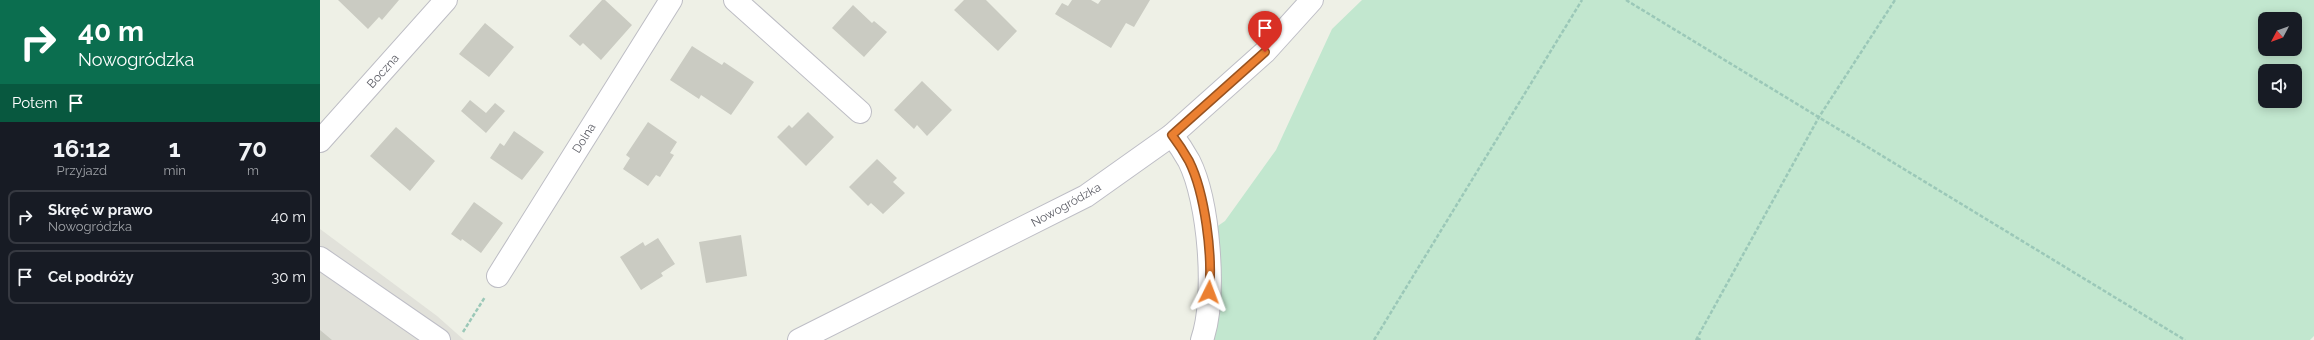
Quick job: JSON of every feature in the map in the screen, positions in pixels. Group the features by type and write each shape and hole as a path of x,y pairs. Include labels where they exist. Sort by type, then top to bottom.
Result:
{"street":[{"name":"Boczna","path":"320,141 446,0"},
{"name":"Dolna","path":"498,276 671,0"},
{"path":"735,0 860,112"},
{"name":"Nowogródzka","path":"800,340 1086,196 1172,135 1265,52 1312,0"},
{"path":"1172,135 1189,161 1204,211 1210,278 1202,340"},
{"path":"320,258 440,340"}],"path":[{"path":"1374,340 1582,0"},
{"path":"1626,0 2185,340"},
{"path":"1701,340 1696,339 1819,117 1895,0"},
{"path":"463,332 498,276"}],"shaded area":[{"path":"320,229 437,316 464,340 320,340"}],"green space":[{"path":"1362,0 2314,0 2314,336 2310,340 1190,340 1207,285 1209,232 1225,221 1276,150 1332,29"}],"building":[{"path":"338,0 399,0 382,20 379,17 368,29"},
{"path":"602,0 605,0 632,25 601,60 583,43 580,46 569,36"},
{"path":"964,0 986,0 1017,31 998,51 954,10"},
{"path":"1072,0 1091,0 1098,4 1101,0 1150,0 1134,27 1126,23 1111,48 1055,14 1062,3 1068,6"},
{"path":"853,5 872,23 874,21 887,32 864,57 832,28"},
{"path":"485,23 514,47 489,77 459,54"},
{"path":"692,46 722,65 724,62 754,82 731,115 701,95 699,99 670,80"},
{"path":"922,81 952,110 927,136 917,125 914,129 894,110"},
{"path":"470,100 486,113 495,103 505,111 486,133 461,111"},
{"path":"808,112 834,137 806,166 777,137 789,125 792,128"},
{"path":"648,122 677,142 670,153 674,155 660,177 656,175 648,186 623,169 630,158 626,155"},
{"path":"396,127 435,161 410,191 370,156"},
{"path":"514,131 544,152 522,180 490,158 500,143 504,146"},
{"path":"877,159 897,178 893,182 905,193 883,214 871,203 868,206 849,187"},
{"path":"474,202 503,223 481,253 462,239 461,241 451,234"},
{"path":"741,235 747,276 706,283 699,242"},
{"path":"658,238 675,264 661,273 663,276 641,290 620,257 643,242 645,246"},
{"path":"320,330 332,340 320,340"}],"route":[{"path":"1209,292 1210,278 1204,211 1189,161 1172,135 1265,52"}]}
